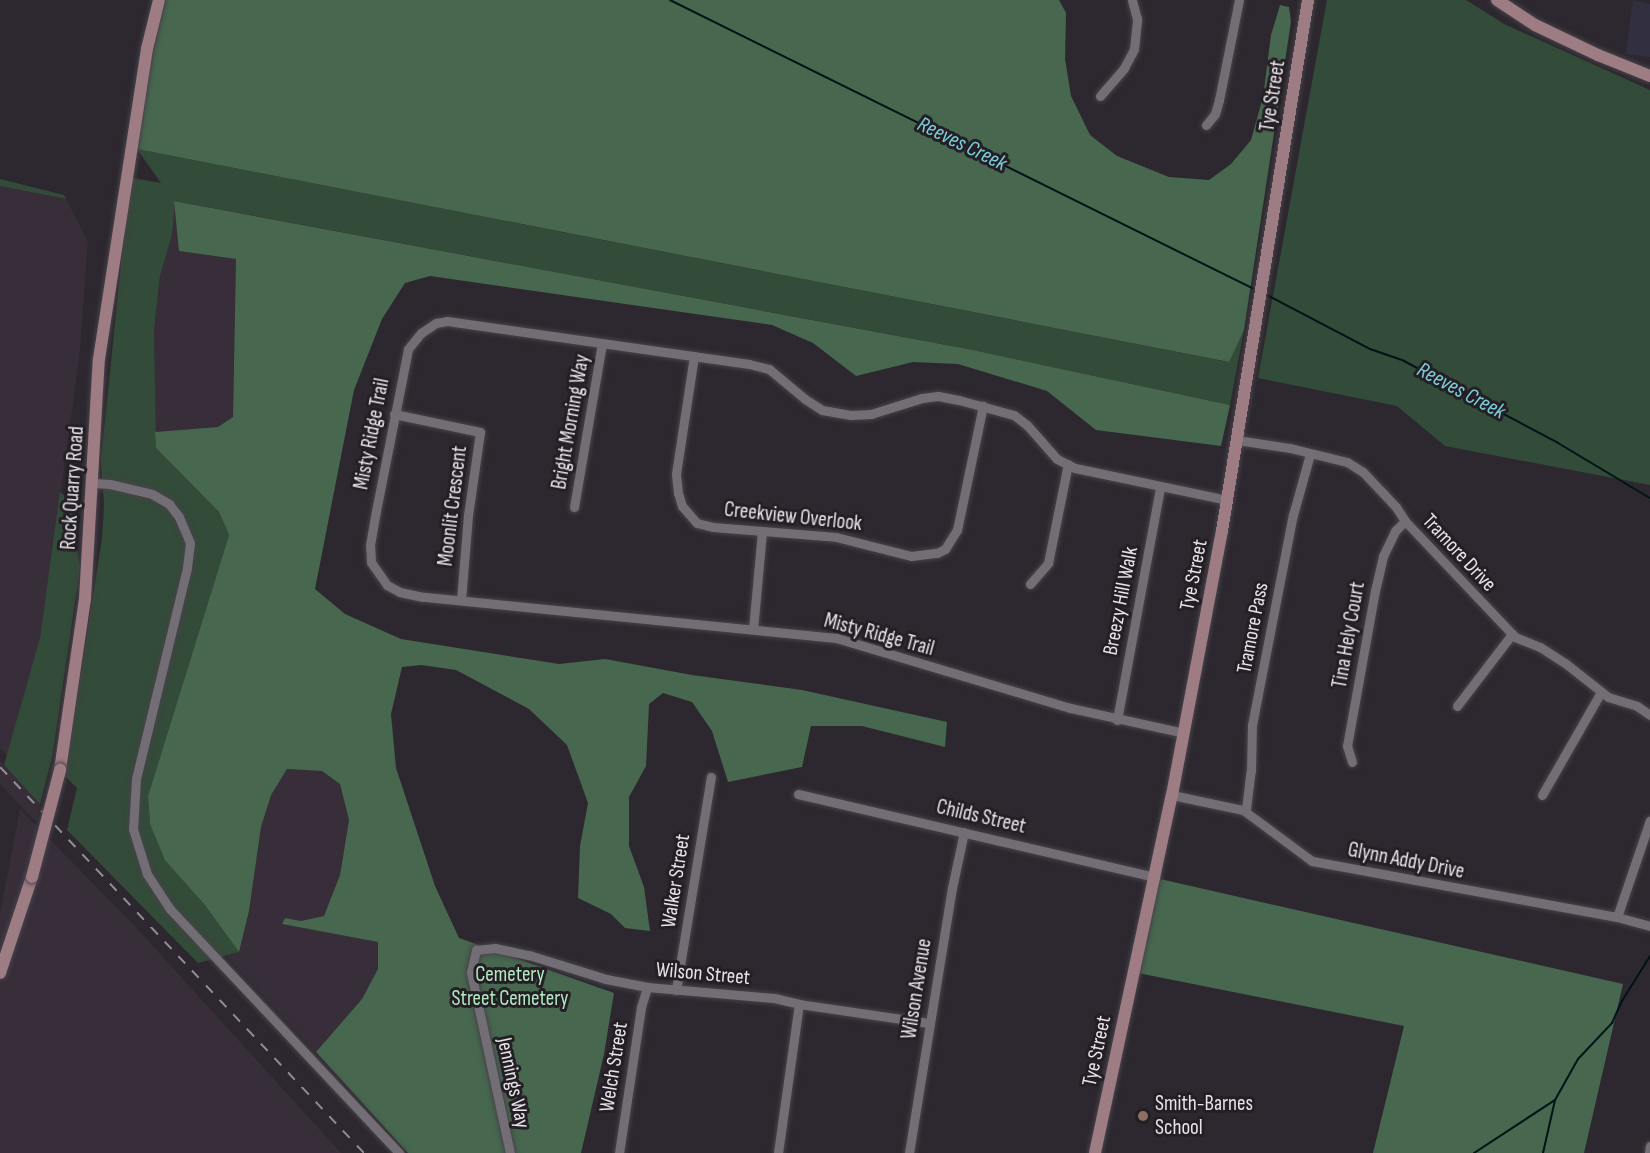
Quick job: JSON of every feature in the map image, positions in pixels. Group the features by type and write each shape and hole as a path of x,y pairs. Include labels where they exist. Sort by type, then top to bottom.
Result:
{"street":[{"name":"Rock Quarry Road","path":"0,973 33,877 60,770 85,599 99,359 147,49 159,0"},
{"path":"1100,96 1124,68 1134,48 1137,20 1131,0"},
{"path":"1206,125 1215,114 1219,100 1239,0"},
{"name":"Tye Street","path":"1095,1153 1184,733 1227,500 1308,0"},
{"path":"1497,0 1535,25 1598,56 1650,76"},
{"name":"Misty Ridge Trail","path":"1184,733 1117,720 836,638 400,592 387,585 371,562 370,545 394,414 408,349 421,333 436,323 460,321 749,364 769,369 822,410 851,415 871,414 902,403 938,396 983,406 1014,415 1027,425 1057,459 1068,464 1160,488 1227,500"},
{"name":"Bright Morning Way","path":"574,507 602,343"},
{"name":"Creekview Overlook","path":"694,356 676,474 682,506 697,523 762,532 836,537 911,556 930,555 945,549 957,530 983,406"},
{"name":"Moonlit Crescent","path":"394,414 480,432 468,515 461,600"},
{"name":"Tramore Drive","path":"1237,440 1347,462 1363,472 1396,507 1405,521 1512,634 1556,658 1601,692 1650,715"},
{"name":"Tramore Pass","path":"1243,810 1246,809 1251,771 1252,725 1293,514 1310,454"},
{"path":"1030,584 1048,562 1068,464"},
{"path":"93,483 110,484 152,494 169,504 179,517 190,543 187,568 136,779 133,829 147,874 170,909 399,1153"},
{"name":"Breezy Hill Walk","path":"1117,720 1160,488"},
{"name":"Tina Hely Court","path":"1352,762 1347,746 1375,591 1383,556 1395,531 1405,521"},
{"path":"753,629 762,532"},
{"path":"1457,706 1512,634"},
{"path":"1542,795 1601,692"},
{"name":"Walker Street","path":"676,990 711,777"},
{"name":"Childs Street","path":"798,794 1155,877"},
{"name":"Glynn Addy Drive","path":"1172,795 1243,810 1312,861 1617,917 1650,926"},
{"path":"1617,917 1650,820"},
{"name":"Wilson Avenue","path":"909,1153 952,888 964,832"},
{"name":"Wilson Street","path":"476,950 495,948 529,955 606,979 647,987 745,994 930,1023"},
{"name":"Jennings Way","path":"476,950 471,972 510,1153"},
{"name":"Welch Street","path":"619,1153 647,987"},
{"path":"778,1153 800,1004"},
{"path":"1649,1153 1650,1146"}],"shaded area":[{"path":"1633,0 1650,4 1650,57 1626,54"},
{"path":"0,186 66,199 88,241 79,360 40,639 8,756 0,748"},
{"path":"174,201 180,251 236,259 233,417 218,427 155,432 154,330 160,276 172,235"},
{"path":"0,761 40,804 36,822 0,784"},
{"path":"287,769 322,771 340,784 349,820 340,875 324,916 301,921 285,918 282,924 378,942 378,970 362,999 316,1052 226,956 239,952 249,911 261,827 270,795"},
{"path":"20,809 132,923 341,1153 0,1153 0,914"}],"green space":[{"path":"165,0 1059,0 1066,13 1065,59 1071,96 1090,135 1117,156 1169,177 1209,180 1231,164 1251,140 1263,97 1271,35 1280,5 1289,7 1291,22 1244,330 1229,362 137,149 153,52"},
{"path":"1327,0 1466,0 1504,24 1650,90 1650,485 1445,446 1397,406 1258,378"},
{"path":"137,149 1228,362 1244,330 1230,405 973,350 175,201 172,235 160,276 154,330 156,448 219,512 229,535 148,796 150,824 239,952 198,963 67,830 77,788 65,776 102,538 104,505 101,459 127,206 133,178 161,183"},
{"path":"0,179 64,195 66,199 0,186"},
{"name":"Cemetery Street Cemetery","path":"174,201 973,350 1230,405 1221,446 1096,430 1047,391 958,364 913,362 856,376 813,343 772,325 430,276 405,283 382,319 354,390 315,589 345,614 401,639 559,664 605,659 692,675 802,690 947,722 945,747 862,726 811,726 802,767 728,782 712,731 692,702 663,693 649,704 646,766 629,797 629,846 644,887 650,931 625,928 611,914 578,898 580,846 588,803 567,745 529,709 456,670 421,665 402,667 391,714 396,768 435,886 459,938 614,993 604,1054 581,1153 408,1153 316,1052 362,999 378,969 378,942 282,924 285,918 301,921 324,916 340,875 349,820 340,784 322,771 287,769 271,795 261,827 249,911 239,952 205,905 165,860 150,824 148,796 229,535 219,512 156,448 155,432 218,427 233,417 236,259 179,251"},
{"path":"60,492 72,502 77,512 76,541 80,568 52,758 40,804 4,765 40,638"},
{"path":"1160,879 1623,984 1584,1153 1373,1153 1404,1026 1138,973"}],"waterway":[{"name":"Reeves Creek","path":"670,0 1254,289"},
{"name":"Reeves Creek","path":"1267,295 1370,349 1404,361 1558,443 1650,498"},
{"path":"1474,1153 1555,1100 1578,1059 1612,1023 1622,1001 1650,956"},
{"path":"1543,1153 1555,1100"}],"railway":[{"path":"0,767 364,1153"}],"place":[{"name":"Smith-Barnes School","path":"1143,1116"}]}
